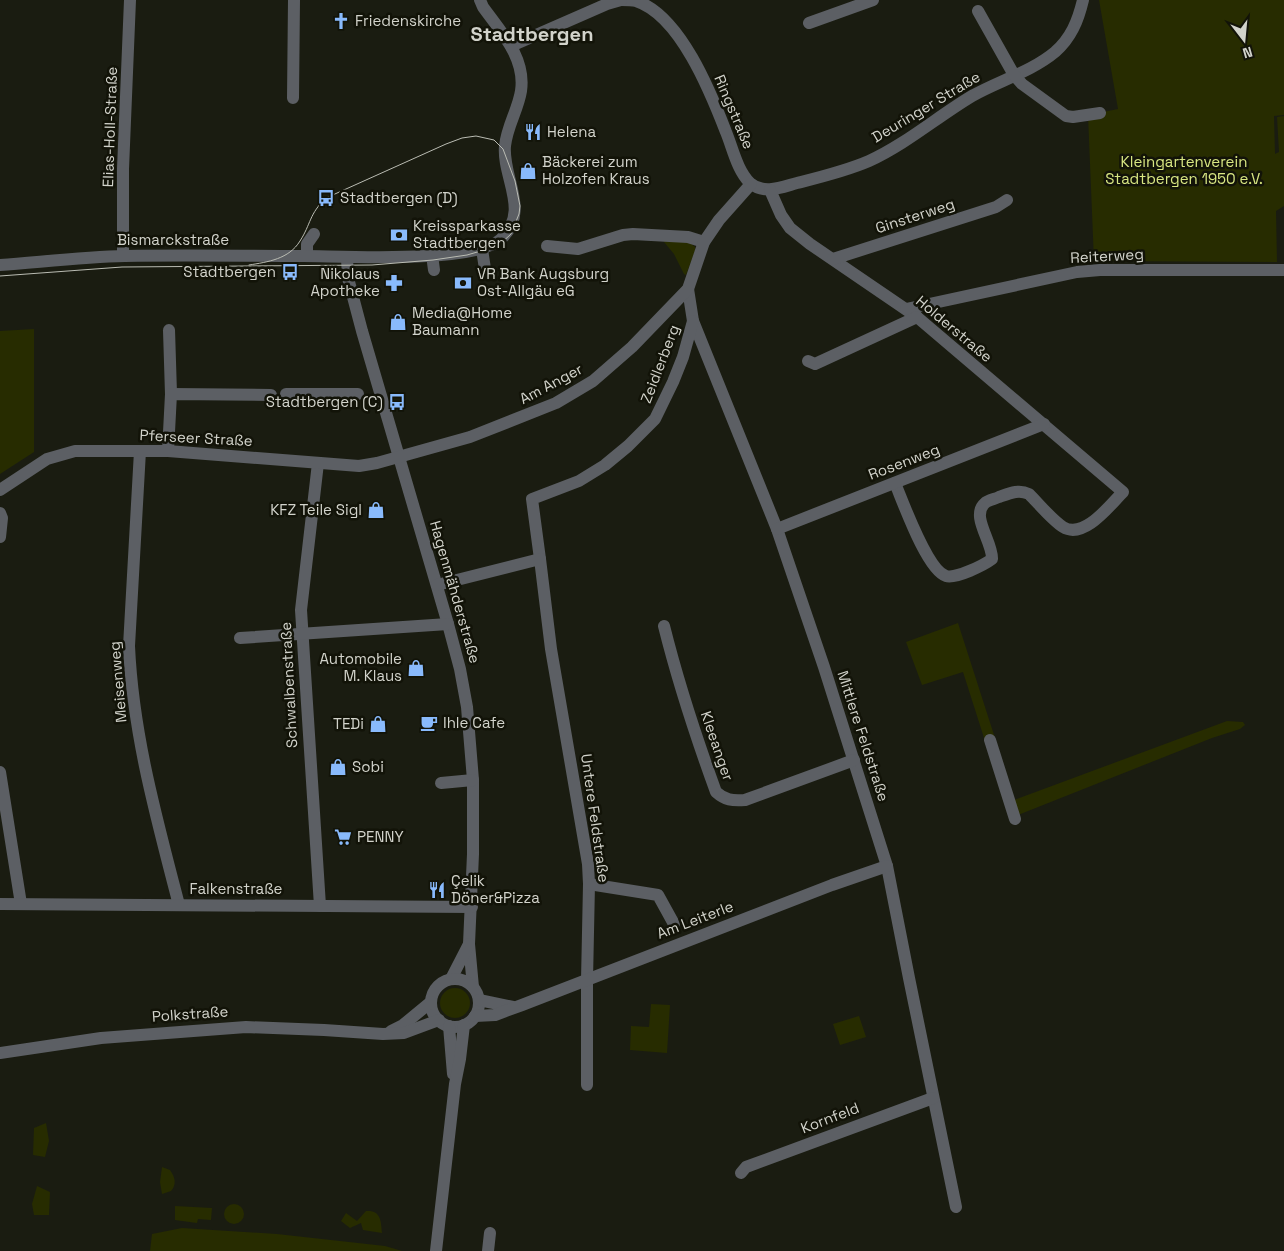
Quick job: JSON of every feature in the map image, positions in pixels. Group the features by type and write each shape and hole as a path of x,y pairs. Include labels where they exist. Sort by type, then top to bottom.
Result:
{"street":[{"name":"Elias-Holl-Straße","path":"122,256 130,0"},
{"path":"294,0 297,90"},
{"name":"Ringstraße","path":"511,46 607,4 621,0 635,0 656,12 683,44 707,85 741,172 752,184"},
{"path":"809,23 873,0"},
{"name":"Deuringer Straße","path":"770,190 825,176 869,161 972,96 1035,65 1054,52 1069,37 1078,19 1083,0"},
{"name":"Bismarckstraße","path":"0,265 122,256 307,256 348,258 432,255 492,245 502,239 511,226 515,213 514,194 506,167 505,152 510,124 521,91 521,78 518,61 511,46 480,6"},
{"path":"978,11 1014,75 1022,84 1066,116 1073,117 1100,113"},
{"path":"688,289 704,242 720,220 752,184 759,188 770,190"},
{"name":"Holderstraße","path":"770,190 781,215 790,228 912,313 1123,492 1089,525 1072,530 1064,527 1029,494 1023,491 1013,492 985,503 979,512 980,521 992,553 992,559 957,576 948,577 940,574 914,533 895,483"},
{"name":"Ginsterweg","path":"833,259 996,207 1007,200"},
{"path":"307,256 307,244 314,234"},
{"path":"547,246 578,250 623,235 633,234 688,237 704,242"},
{"path":"482,248 485,269"},
{"path":"432,255 434,270"},
{"name":"Hagenmähderstraße","path":"348,258 348,278 354,303 448,624 460,669 467,707 473,780 472,908 468,944 473,987 478,993 479,1000"},
{"name":"Reiterweg","path":"808,361 815,364 912,313 1078,272 1110,270 1284,270"},
{"name":"Mittlere Feldstraße","path":"688,289 693,321 776,529 808,619 888,866 956,1207"},
{"name":"Am Anger","path":"398,456 470,437 528,416 565,398 593,381 626,353 688,289"},
{"name":"Zeidlerberg","path":"532,499 579,481 605,465 628,446 655,419 683,357 693,321"},
{"path":"168,451 171,394 169,330"},
{"path":"171,394 271,394"},
{"path":"286,394 358,394"},
{"name":"Rosenweg","path":"776,529 1044,424"},
{"name":"Pferseer Straße","path":"0,490 47,459 75,451 168,451 359,466 377,463 398,456"},
{"name":"Meisenweg","path":"140,451 129,646 130,667 144,770 179,905"},
{"name":"Schwalbenstraße","path":"318,463 303,581 301,633 320,906"},
{"name":"Untere Feldstraße","path":"532,499 551,649 580,818 589,884 586,1085"},
{"path":"0,513 2,518 0,537"},
{"path":"437,585 540,559"},
{"path":"240,638 448,624"},
{"name":"Kleeanger","path":"664,626 677,679 692,723 716,792 724,799 745,800 854,760"},
{"path":"990,740 1015,819"},
{"path":"0,772 21,904"},
{"path":"441,783 473,780"},
{"name":"Am Leiterle","path":"475,1016 495,1015 825,888 888,866"},
{"path":"589,884 658,895 674,924"},
{"name":"Falkenstraße","path":"0,904 472,908"},
{"name":"Hagenmähderstraße","path":"431,1002 434,992 441,983 451,979 460,965 468,944"},
{"path":"451,979 459,979 473,987"},
{"path":"431,1002 432,1011 444,1023 457,1027 464,1025 475,1016 479,1009 479,1000 516,1007"},
{"name":"Polkstraße","path":"383,1034 403,1025 431,1002"},
{"path":"444,1023 455,1084"},
{"name":"Polkstraße","path":"0,1053 101,1038 246,1026 383,1034 410,1032 444,1023"},
{"path":"436,1251 455,1084 464,1025"},
{"name":"Kornfeld","path":"741,1173 746,1168 933,1098"},
{"path":"488,1251 490,1233"}],"green space":[{"name":"Kleingartenverein Stadtbergen 1950 e.V.","path":"1099,0 1284,0 1284,115 1274,116 1275,154 1279,152 1277,117 1284,116 1284,206 1276,211 1277,262 1094,261 1088,115 1118,109"},
{"path":"663,239 690,243 695,247 686,275 674,254"},
{"path":"34,329 34,452 0,474 0,331"},
{"path":"958,623 995,738 985,741 963,672 922,685 906,642"},
{"path":"1227,721 1243,722 1245,725 1240,729 1212,738 1018,815 1014,800"},
{"path":"455,988 466,992 470,1003 466,1014 455,1018 444,1014 440,1003 444,992"},
{"path":"651,1004 670,1005 667,1053 630,1050 631,1026 649,1027"},
{"path":"859,1016 866,1037 840,1045 833,1024"},
{"path":"46,1123 49,1141 45,1157 33,1155 34,1128"},
{"path":"162,1167 170,1170 175,1183 171,1191 162,1194 160,1182"},
{"path":"37,1186 50,1192 49,1215 34,1215 32,1204"},
{"path":"234,1204 241,1207 244,1214 241,1221 234,1224 227,1221 224,1214 227,1207"},
{"path":"175,1206 212,1208 211,1220 198,1219 197,1223 175,1220"},
{"path":"366,1211 377,1214 382,1233 363,1230 361,1223 350,1228 341,1221 346,1213 357,1221"},
{"path":"182,1228 277,1234 385,1246 402,1251 150,1251 152,1234"}],"tram line":[{"path":"0,276 122,267 372,265 467,255 498,246 511,234 519,214 520,206 515,181 503,149 494,140 476,136 462,138 326,198 313,214 304,235 290,252 278,259 249,265"}],"place":[{"name":"Friedenskirche","path":"341,21"},
{"name":"Helena","path":"533,132"},
{"name":"Bäckerei zum Holzofen Kraus","path":"528,171"},
{"name":"Stadtbergen (D)","path":"326,198"},
{"name":"Kreissparkasse Stadtbergen","path":"399,235"},
{"name":"Stadtbergen","path":"290,272"},
{"name":"Nikolaus Apotheke","path":"394,283"},
{"name":"VR Bank Augsburg Ost-Allgäu eG","path":"463,283"},
{"name":"Media@Home Baumann","path":"398,322"},
{"name":"Stadtbergen (C)","path":"397,402"},
{"name":"KFZ Teile Sigl","path":"376,510"},
{"name":"Automobile M. Klaus","path":"416,668"},
{"name":"Ihle Cafe","path":"429,723"},
{"name":"TEDi","path":"378,724"},
{"name":"Sobi","path":"338,767"},
{"name":"PENNY","path":"343,837"},
{"name":"Çelik Döner&Pizza","path":"437,890"}],"district":[{"name":"Stadtbergen","path":"532,34"}]}
